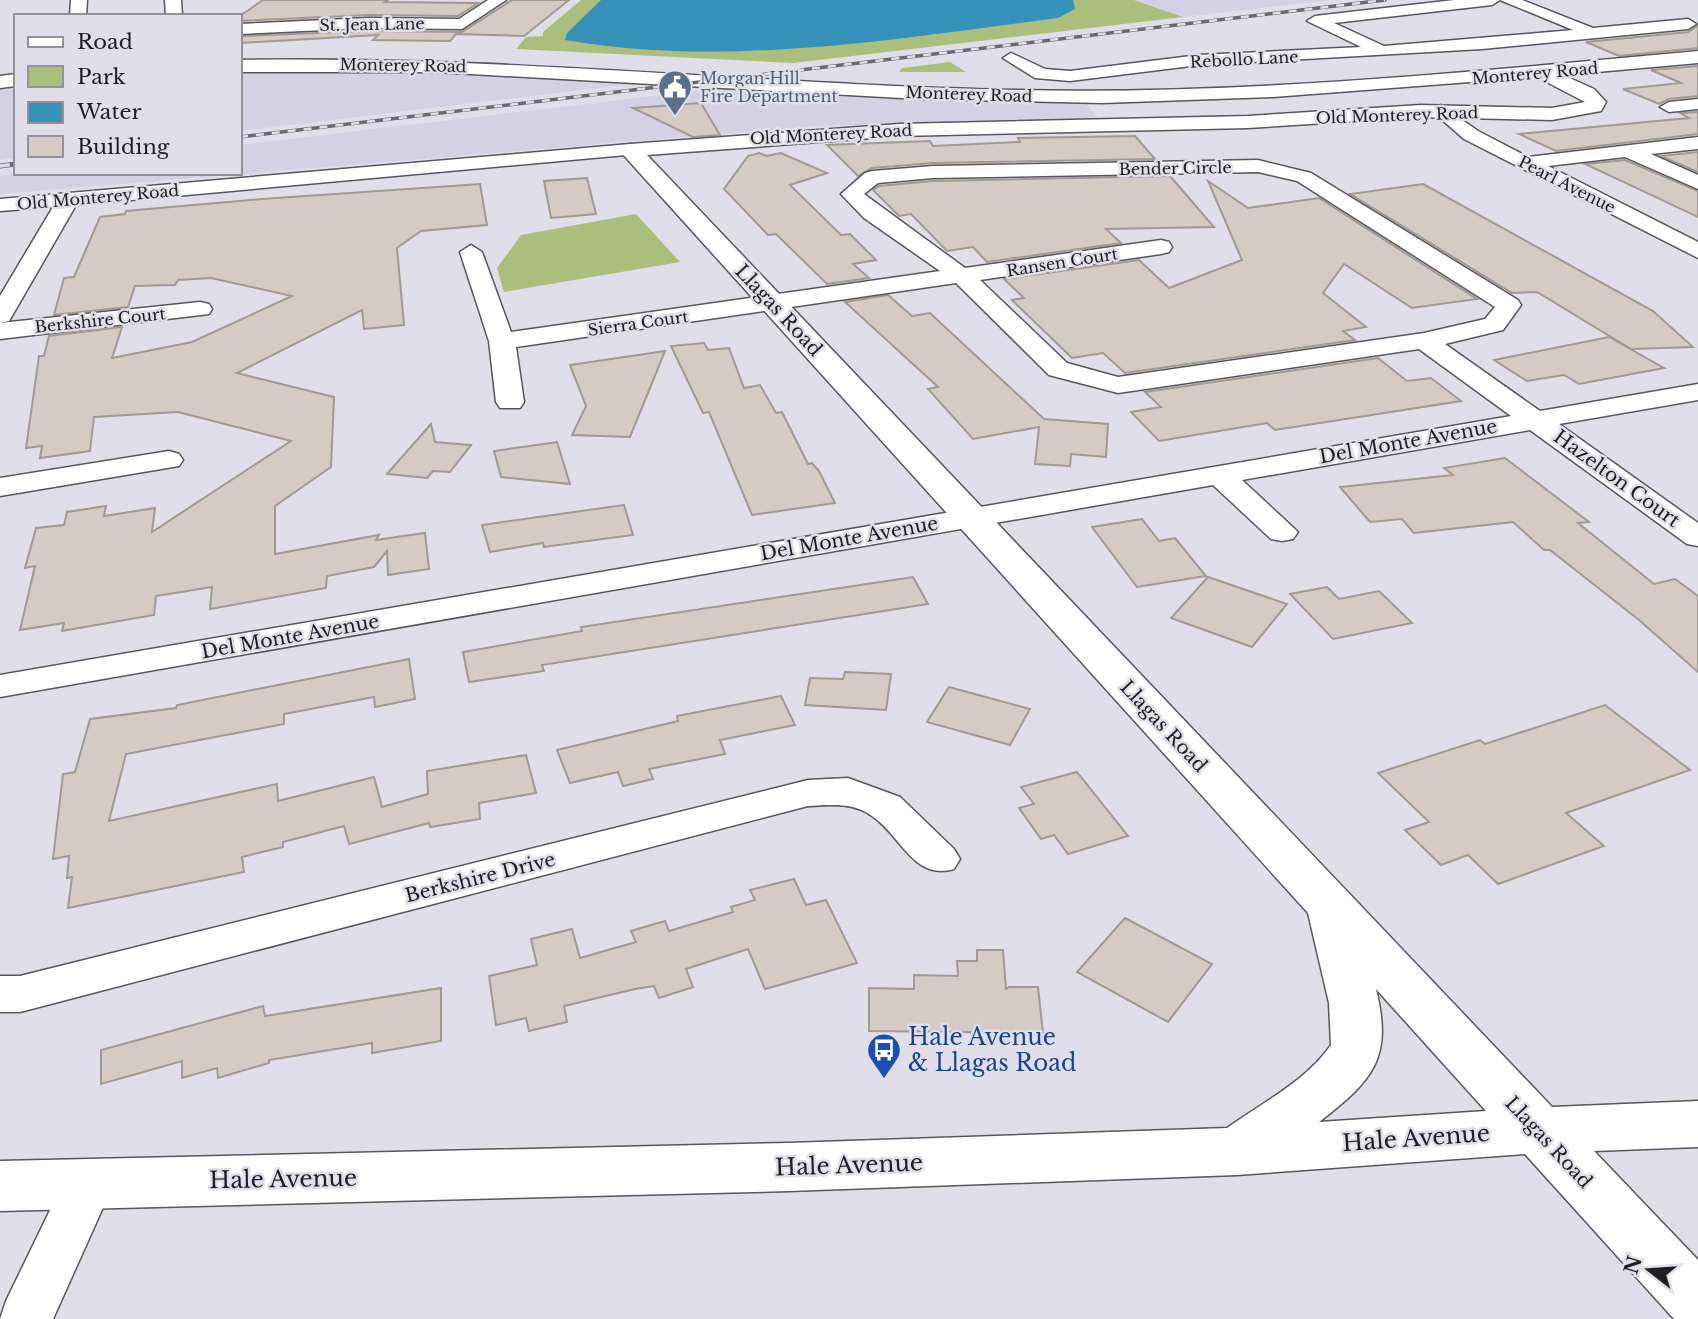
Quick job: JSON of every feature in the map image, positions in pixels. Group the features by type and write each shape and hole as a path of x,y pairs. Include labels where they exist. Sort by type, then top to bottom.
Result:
{"main road":[{"name":"Monterey Road","path":"242,66 495,67 899,92 1076,96 1314,91 1698,57"},
{"name":"Old Monterey Road","path":"630,150 900,130 1248,122 1441,111 1552,114 1594,107 1596,102 1587,93 1541,72"},
{"name":"Llagas Road","path":"630,150 1698,1302"},
{"path":"1237,1150 1332,1080 1357,1049 1356,1006 1328,904"},
{"name":"Hale Avenue","path":"0,1186 661,1171 1237,1150 1538,1129 1698,1124"}],"street":[{"name":"St. Jean Lane","path":"242,30 356,24 462,24 498,0"},
{"path":"1384,50 1315,21 1492,0"},
{"path":"1508,0 1589,32"},
{"name":"Rebollo Lane","path":"1011,58 1041,74 1070,76 1199,60 1486,46 1589,32 1688,24"},
{"name":"Rebollo Lane","path":"1486,46 1503,48 1523,57 1521,61 1541,72"},
{"path":"1323,55 1343,68"},
{"path":"1669,107 1698,104"},
{"name":"Pearl Avenue","path":"1441,111 1471,135 1698,251"},
{"path":"1524,163 1623,149 1698,143"},
{"path":"1623,149 1698,183"},
{"name":"Old Monterey Road","path":"0,205 630,150"},
{"name":"Bender Circle","path":"1258,166 1304,177 1509,305 1494,326 1423,341 1118,385 1058,369 963,277 872,213 851,194 872,177 933,172 1258,166"},
{"path":"0,316 68,200"},
{"name":"Ransen Court","path":"963,277 1161,247"},
{"path":"471,252 502,341 510,402"},
{"path":"774,304 963,277"},
{"name":"Sierra Court","path":"502,341 774,304"},
{"name":"Berkshire Court","path":"0,331 200,309"},
{"path":"1423,341 1536,418"},
{"name":"Del Monte Avenue","path":"0,686 1698,392"},
{"name":"Hazelton Court","path":"1536,418 1698,537"},
{"path":"0,487 169,460"},
{"path":"1219,475 1282,532"},
{"name":"Berkshire Drive","path":"0,994 20,994 808,793 848,791 886,806 939,859"},
{"path":"25,1319 89,1183"}],"shaded area":[{"path":"1134,0 1330,0 1183,17"},
{"path":"474,71 655,81 242,131 242,72"},
{"path":"14,85 14,158 0,160 0,87"},
{"path":"737,86 924,98 1085,102 1099,119 815,126 242,174 242,145"},
{"path":"0,175 14,175 228,175 0,194"}],"green space":[{"path":"581,0 1134,0 1183,17 793,63 516,49 526,37 543,36 543,32"},
{"path":"950,62 966,72 899,72 902,68"},
{"path":"636,214 680,262 504,292 497,268 521,235"}],"water":[{"path":"601,0 1073,0 1075,9 1058,18 935,34 873,42 750,51 626,48 565,40 567,33"}],"building":[{"path":"263,0 478,3 458,16 369,15 242,21 242,15"},
{"path":"512,0 569,0 524,36 456,34 450,41 373,40 378,35 242,43 242,36 369,31 462,32"},
{"path":"1698,25 1698,48 1619,56 1586,42 1688,32"},
{"path":"1698,66 1698,96 1669,99 1659,104 1623,89 1681,83 1651,70"},
{"name":"Morgan Hill Fire Department","path":"701,103 720,135 693,137 633,108"},
{"path":"1698,112 1698,134 1556,151 1519,134 1689,118 1680,113"},
{"path":"1135,136 1155,159 933,163 872,168 858,176 827,145 930,141 933,146 1020,142 1018,138"},
{"path":"1698,152 1698,172 1661,156"},
{"path":"759,153 767,156 781,153 827,173 790,185 841,235 850,234 876,260 853,264 869,278 827,284 776,234 768,235 724,189 748,156"},
{"path":"1625,160 1698,191 1698,217 1585,164"},
{"path":"1170,176 1214,227 1106,229 1121,243 987,262 973,247 947,251 911,214 899,216 873,190 879,186 933,181"},
{"path":"587,178 596,214 551,218 544,181"},
{"path":"1208,181 1248,208 1319,198 1477,299 1412,308 1344,264 1323,293 1366,327 1343,331 1355,340 1125,373 1103,353 1072,358 1012,300 1024,298 1004,279 1139,260 1169,288 1242,260"},
{"path":"480,184 487,225 421,231 397,248 404,325 364,329 362,310 237,373 334,397 331,467 275,506 275,554 379,535 376,540 425,533 429,569 388,575 387,551 374,567 327,576 326,588 210,609 212,587 156,596 154,615 62,631 64,623 20,630 35,566 25,568 36,528 64,525 67,512 106,506 104,516 155,508 152,532 291,441 178,412 94,417 90,451 40,458 42,446 26,448 39,356 44,356 49,336 122,327 112,358 192,342 292,296 211,278 178,280 175,285 135,286 128,307 54,315 64,278 74,277 100,217 125,214 126,211 262,199"},
{"path":"1423,184 1653,311 1693,347 1631,349 1537,292 1512,293 1350,194"},
{"path":"888,295 912,316 930,313 1044,419 1108,424 1106,457 1071,454 1070,466 1035,464 1039,427 973,439 928,389 938,387 845,302"},
{"path":"1609,337 1664,368 1579,384 1564,375 1527,381 1494,360"},
{"path":"704,343 708,350 729,348 744,388 760,385 776,413 782,412 808,464 812,463 819,471 835,503 752,515 709,412 703,413 671,346"},
{"path":"665,351 630,437 572,435 586,406 570,365"},
{"path":"1378,358 1407,381 1431,378 1461,401 1275,430 1267,423 1159,441 1131,412 1161,407 1145,392"},
{"path":"431,424 435,442 471,445 450,472 433,471 427,478 387,474"},
{"path":"557,442 570,484 501,477 494,451"},
{"path":"1505,458 1589,522 1578,523 1654,584 1675,579 1698,596 1698,672 1639,620 1550,550 1544,550 1513,522 1414,533 1402,519 1370,522 1340,487 1453,475 1444,468"},
{"path":"624,505 633,535 544,547 543,543 490,552 482,525"},
{"path":"1142,519 1159,541 1175,538 1206,576 1137,587 1092,527"},
{"path":"913,577 928,604 542,665 544,671 469,682 463,652 582,631 581,627"},
{"path":"1208,577 1287,604 1252,647 1171,618"},
{"path":"1327,587 1339,599 1379,591 1412,623 1333,639 1290,594"},
{"path":"409,659 415,699 375,707 374,697 284,714 284,724 126,754 109,821 277,784 278,801 374,777 382,807 428,794 427,771 526,755 536,793 479,803 480,819 430,827 429,823 349,844 344,826 283,842 283,847 242,857 244,872 68,908 72,877 67,878 69,856 53,859 63,774 75,772 90,719 176,708 177,705"},
{"path":"845,672 891,674 886,710 805,705 810,678 843,679"},
{"path":"949,687 1030,709 1010,745 927,722"},
{"path":"781,696 795,725 720,740 725,754 649,769 653,779 623,786 618,772 570,783 557,750 678,721 677,716"},
{"path":"1605,705 1690,770 1566,813 1604,846 1498,884 1468,855 1441,865 1405,830 1429,822 1378,773 1480,740 1485,744"},
{"path":"1077,772 1128,836 1068,854 1054,835 1041,839 1019,808 1034,804 1021,787"},
{"path":"794,879 806,905 826,900 857,963 765,989 748,949 686,969 693,987 659,998 654,986 635,989 564,1006 567,1022 529,1031 526,1018 496,1025 489,976 537,965 531,939 572,929 580,958 636,942 631,931 665,921 669,931 733,912 731,907 755,900 750,890"},
{"path":"1125,918 1212,964 1168,1022 1077,972"},
{"path":"977,950 1003,950 1006,989 1038,987 1043,1033 869,1031 869,988 914,989 914,975 958,976 957,961 977,961"},
{"path":"441,988 441,1041 372,1053 372,1043 269,1060 269,1063 218,1078 217,1068 182,1078 182,1061 101,1084 101,1050 263,1006 265,1016"}],"railway":[{"path":"242,137 1385,0"},
{"path":"0,166 14,164"}],"place":[{"name":"Morgan Hill Fire Department","path":"675,117"},
{"name":"Hale Avenue & Llagas Road","path":"884,1080"}]}
